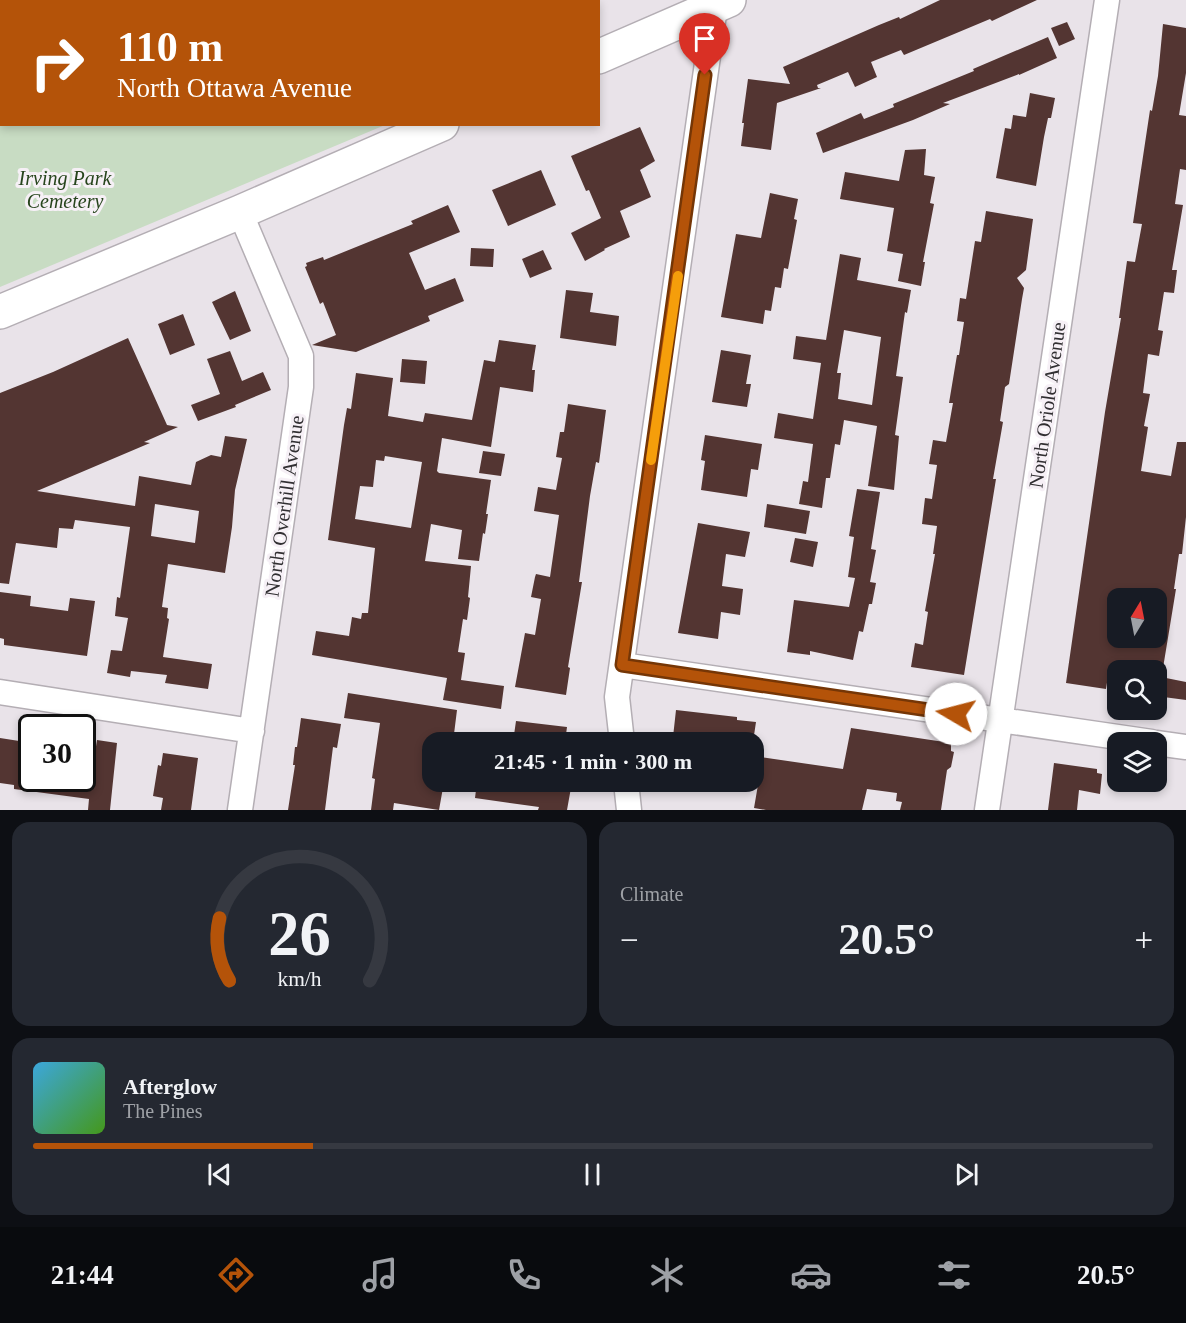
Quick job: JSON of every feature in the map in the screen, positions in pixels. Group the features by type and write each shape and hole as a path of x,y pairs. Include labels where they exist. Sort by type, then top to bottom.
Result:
{"main road":[{"path":"600,56 720,2"},
{"path":"0,312 240,212 437,126"}],"street":[{"name":"North Oriole Avenue","path":"987,810 1107,0"},
{"path":"621,732 617,697 720,2"},
{"name":"North Overhill Avenue","path":"240,212 301,356 301,387 240,810"},
{"path":"622,665 1107,735"},
{"path":"0,692 252,731"},
{"path":"1167,744 1186,747"},
{"path":"627,792 629,810"}],"green space":[{"name":"Irving Park Cemetery","path":"0,126 383,126 0,287"}],"building":[{"path":"940,0 1037,0 992,21 990,19 904,55 901,50 871,62 877,77 855,87 848,72 817,85 821,88 777,103 771,150 741,146 748,79 790,84 783,67"},
{"path":"1067,22 1075,39 1059,46 1051,28"},
{"path":"1163,24 1186,28 1186,73 1179,115 1186,116 1186,170 1180,169 1175,204 1183,205 1172,270 1177,270 1174,293 1164,292 1158,330 1163,331 1159,356 1148,354 1143,393 1150,394 1144,426 1148,427 1141,471 1171,476 1177,442 1186,442 1186,517 1182,554 1179,554 1167,644 1167,588 1107,588 1107,648 1166,648 1164,660 1107,660 1106,689 1066,683 1105,412 1121,318 1119,318 1127,261 1135,262 1142,224 1133,223 1150,110 1152,111"},
{"path":"1048,37 1057,58 1019,75 943,103 950,104 913,120 823,153 816,133 861,113 864,119 894,107 893,104 974,71 973,69"},
{"path":"1030,93 1055,98 1051,118 1048,118 1036,186 996,178 1005,128 1011,129 1013,115 1026,117"},
{"path":"640,127 655,161 640,170 651,197 620,211 630,237 585,261 571,233 601,218 571,156"},
{"path":"926,149 924,175 935,177 930,203 934,204 921,286 898,281 903,254 887,251 894,208 840,199 845,172 899,181 905,150"},
{"path":"541,170 556,205 508,226 492,190"},
{"path":"770,193 798,199 794,219 797,220 788,269 784,268 781,288 775,287 771,311 765,310 763,324 721,317 736,234 761,238"},
{"path":"448,205 460,232 409,253 425,290 455,278 464,301 428,316 430,321 356,352 312,345 336,335 323,302 320,304 305,267 306,263 323,257 324,260 413,224 411,221"},
{"path":"986,211 1033,219 1026,270 1017,278 1024,288 1009,384 1005,387 1000,421 1003,422 993,479 996,479 964,675 911,667 915,643 923,645 928,612 925,611 935,554 933,554 937,526 922,524 925,498 932,499 937,465 929,464 933,440 946,442 953,403 949,403 964,322 957,321 960,298 966,299 975,241 981,242"},
{"path":"471,248 494,249 493,267 470,266"},
{"path":"543,250 552,269 530,278 522,259"},
{"path":"840,254 861,258 857,280 911,290 907,313 905,312 896,376 903,377 895,435 899,436 894,490 868,486 877,426 844,420 840,445 835,444 830,478 826,478 822,508 799,504 803,481 808,482 813,444 774,438 778,413 813,419 821,363 793,359 796,336 826,340","holes":["844,330 881,337 872,405 838,399 841,373 837,373"]},
{"path":"566,290 593,293 590,312 619,316 616,346 560,338"},
{"path":"235,291 251,331 230,340 212,302"},
{"path":"183,314 195,345 170,355 158,324"},
{"path":"128,338 167,425 178,427 144,442 150,443 37,491 135,506 139,476 191,485 196,462 211,455 221,457 225,436 247,439 235,490 225,573 168,564 162,607 168,608 167,618 169,619 163,657 212,664 208,689 165,683 167,675 131,671 130,677 107,673 111,650 122,651 128,618 115,616 117,597 120,598 130,527 75,520 73,529 59,528 57,548 16,543 9,584 0,583 0,393","holes":["155,504 199,511 195,543 151,536"]},
{"path":"499,340 536,345 532,370 535,370 533,392 500,387 491,447 442,438 437,471 491,480 486,514 488,514 479,561 458,559 462,530 431,524 425,561 471,566 467,620 463,619 458,652 465,653 461,680 504,686 501,709 443,700 447,678 312,655 316,631 349,636 352,617 361,619 362,613 368,613 375,548 328,540 344,425 347,408 351,409 356,373 393,378 388,416 423,422 425,413 472,420 484,360 495,362","holes":["385,456 422,462 411,528 355,519 360,486 373,487 376,460 384,461"]},
{"path":"721,350 751,355 746,384 751,384 747,407 712,402"},
{"path":"230,351 242,381 263,372 271,390 235,405 236,407 198,421 191,405 220,394 207,359"},
{"path":"402,359 427,361 425,384 400,382"},
{"path":"568,404 606,410 599,463 596,462 590,496 579,582 582,582 568,667 570,668 566,695 515,687 525,633 535,635 541,599 531,597 535,577 536,574 550,577 559,515 534,511 538,487 556,490 562,458 556,457 560,432 564,432"},
{"path":"705,435 762,444 758,470 751,469 747,497 701,490 705,461 701,460"},
{"path":"483,451 505,454 501,476 479,473"},
{"path":"857,489 880,492 871,549 876,550 870,582 876,583 863,632 859,631 853,660 810,651 810,655 787,652 794,600 849,607 855,578 848,577 854,537 849,536"},
{"path":"767,504 810,511 806,534 764,527"},
{"path":"698,523 750,532 745,557 726,554 722,586 743,589 740,615 721,612 718,639 678,633"},
{"path":"795,538 818,542 813,567 790,562"},
{"path":"0,592 31,596 30,606 68,611 70,598 95,601 87,656 4,645 4,639 0,638"},
{"path":"1167,678 1186,682 1186,700 1167,697"},
{"path":"348,693 457,710 454,732 422,732 422,792 442,792 439,810 394,803 393,810 371,810 375,779 372,778 380,723 344,718"},
{"path":"676,710 737,717 737,720 756,722 754,732 674,732"},
{"path":"301,718 341,724 337,748 333,747 325,810 288,810 295,765 293,765 295,747 297,747"},
{"path":"516,721 567,727 566,732 514,732"},
{"path":"851,728 951,743 951,751 954,752 951,767 947,770 941,810 900,810 902,802 896,801 897,793 867,789 862,810 754,808 757,792 764,792 764,758 843,769"},
{"path":"0,738 18,741 18,790 14,789 14,785 0,783"},
{"path":"97,740 117,743 110,810 88,810 89,799 36,792 96,792"},
{"path":"163,753 198,758 191,810 161,810 163,798 153,796 158,765 161,766"},
{"path":"1054,763 1097,769 1097,773 1102,774 1100,794 1079,790 1077,810 1048,810"},
{"path":"476,792 570,792 567,810 538,810 539,807 475,798"}],"slow traffic":[{"path":"651,460 678,276"}],"route":[{"path":"705,75 622,665 956,714"}]}
